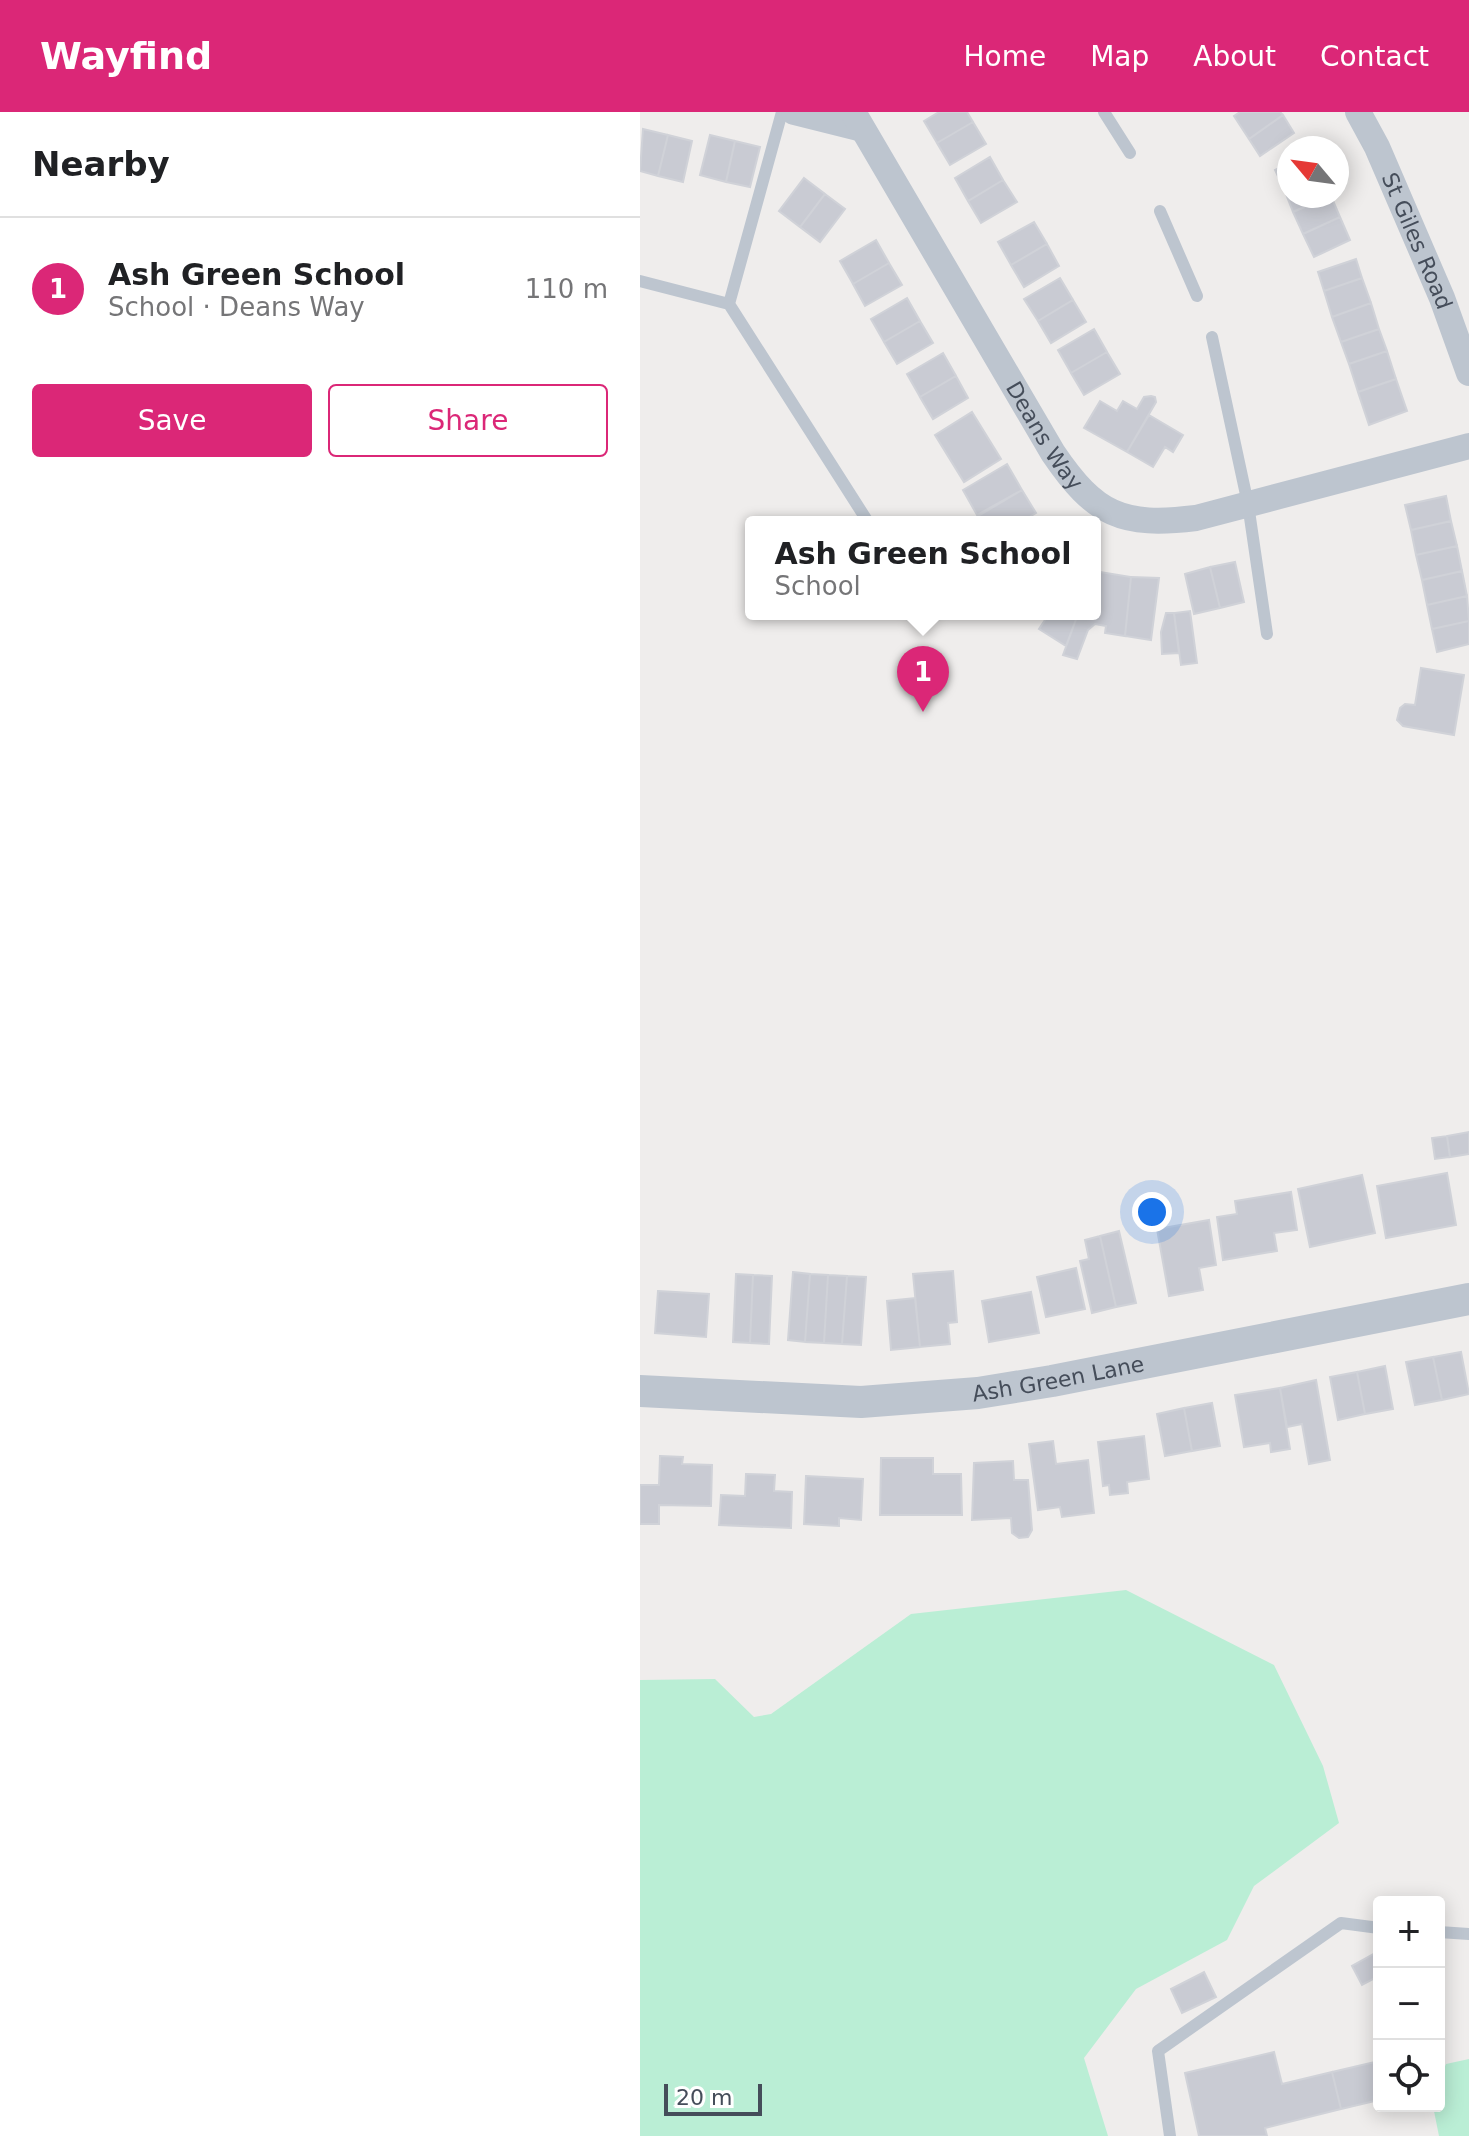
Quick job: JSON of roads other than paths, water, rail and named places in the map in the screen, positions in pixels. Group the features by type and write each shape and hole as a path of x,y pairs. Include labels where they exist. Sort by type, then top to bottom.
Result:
{"street":[{"path":"794,112 857,120"},
{"name":"St Giles Road","path":"1358,112 1377,147 1436,284 1469,373"},
{"name":"Deans Way","path":"857,120 1053,453 1070,479 1091,500 1129,519 1156,522 1196,518 1469,446"},
{"name":"Ash Green Lane","path":"640,1391 861,1402 978,1393 1469,1299"}],"lane":[{"path":"729,304 782,112"},
{"path":"1104,112 1130,153"},
{"path":"1160,211 1197,296"},
{"path":"640,281 729,304 864,516"},
{"path":"1212,337 1248,504 1267,634"},
{"path":"1170,2136 1158,2051 1341,1923 1373,1927"},
{"path":"1445,1932 1469,1934"}],"place":[{"name":"Ash Green School","path":"923,712"}]}
